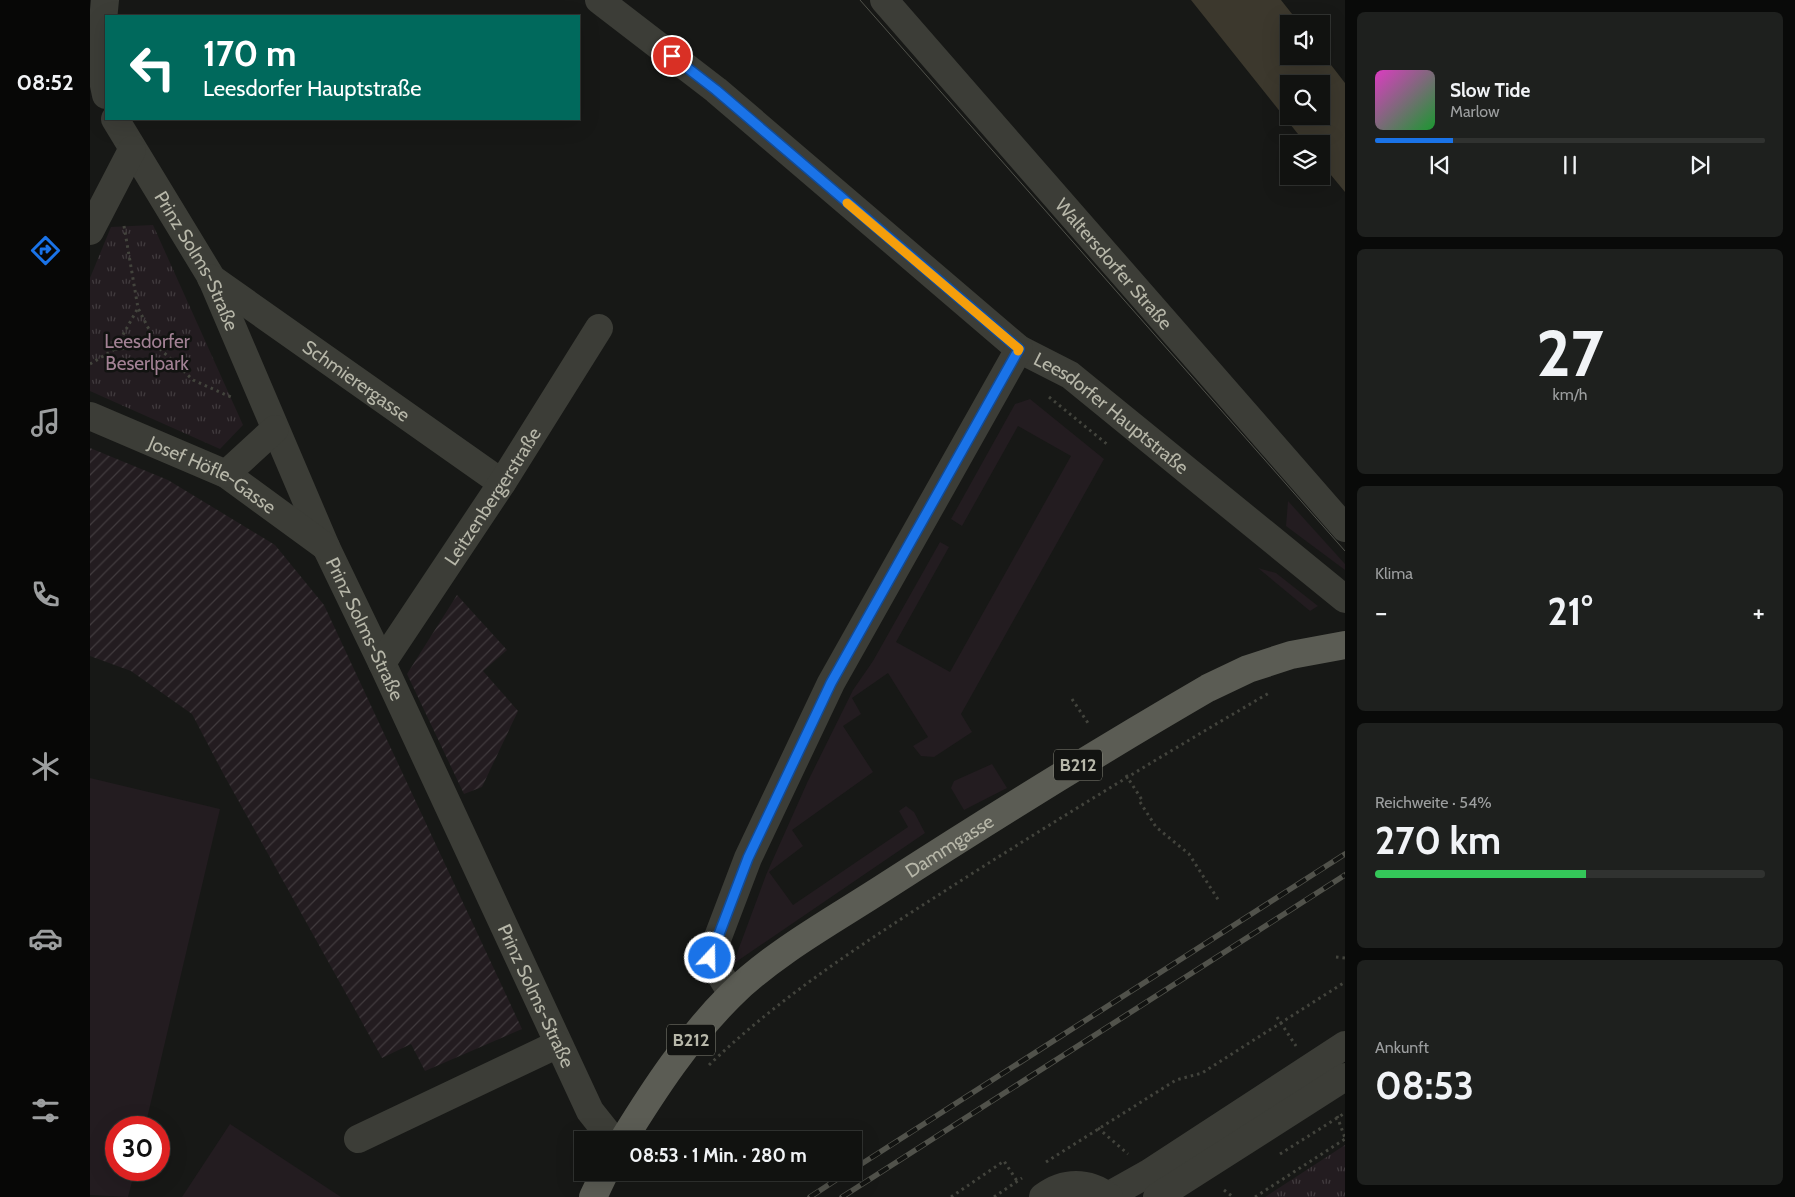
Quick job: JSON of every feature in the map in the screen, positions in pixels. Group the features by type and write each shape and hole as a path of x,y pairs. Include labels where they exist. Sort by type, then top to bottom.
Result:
{"main road":[{"name":"Dammgasse","path":"629,1131 654,1090 692,1038 732,994 775,958 942,850 1208,688 1248,669 1291,655 1345,645"},
{"path":"592,1197 601,1181"}],"street":[{"path":"105,0 94,59 105,92"},
{"name":"Leesdorfer Hauptstraße","path":"599,0 716,90 1019,349 1070,375 1345,599"},
{"name":"Waltersdorfer Straße","path":"884,0 1345,528"},
{"name":"Prinz Solms-Straße","path":"116,120 132,150 211,277 326,547 382,663 590,1112 606,1131"},
{"path":"90,231 132,150"},
{"name":"Schmierergasse","path":"211,277 502,483"},
{"name":"Leitzenbergerstraße","path":"382,663 502,483 599,328"},
{"path":"732,994 710,958 748,858 831,683 1019,349"},
{"name":"Josef Höfle-Gasse","path":"90,416 226,474 326,547"},
{"path":"226,474 276,429"},
{"path":"358,1139 558,1044"},
{"path":"1043,1197 1053,1190 1076,1185 1089,1186 1109,1197 1345,1045"},
{"path":"1157,1197 1345,1077"}],"path":[{"path":"124,223 138,308 158,347 193,380 240,403"},
{"path":"90,364 114,349 138,308"},
{"path":"114,349 158,347"},
{"path":"704,1070 736,1039 842,956 1127,776 1272,691"},
{"path":"1072,699 1093,730"},
{"path":"1134,787 1156,827 1189,854 1219,901"},
{"path":"1336,957 1345,958"},
{"path":"1042,1165 1176,1080 1202,1073 1345,982"},
{"path":"1277,1017 1299,1050"},
{"path":"1255,1197 1345,1139 1334,1110"},
{"path":"1098,1128 1123,1151 1133,1156"},
{"path":"951,1197 1004,1161 1017,1181"},
{"path":"994,1197 1026,1176"},
{"path":"1224,1190 1233,1197"}],"green space":[{"name":"Leesdorfer Beserlpark","path":"153,225 243,425 220,449 90,391 90,278 111,227"},
{"path":"1030,399 1104,459 961,714 972,732 934,757 921,756 913,746 928,737 888,673 852,698 861,714 843,726 873,772 792,830 803,846 769,872 793,905 908,827 899,811 906,806 914,812 925,833 733,964 766,875 807,783 853,690 873,661 940,542 949,547 896,642 950,672 1071,456 1018,426 962,526 951,519 1015,404"},
{"path":"90,448 168,480 275,545 324,605 522,1029 425,1071 411,1044 382,1058 192,714 131,671 90,656"},
{"path":"1288,501 1345,564 1345,570 1286,526"},
{"path":"1258,568 1276,573 1318,606 1310,611"},
{"path":"457,595 507,650 483,671 518,711 482,787 464,794 407,674"},
{"path":"992,764 1007,788 964,810 951,788 954,781"},
{"path":"90,778 220,809 148,1116 105,1116 105,1181 132,1181 128,1197 90,1195"},
{"path":"230,1124 341,1197 182,1197"},
{"path":"1345,1145 1345,1197 1265,1197"}],"shaded area":[{"path":"1191,0 1281,0 1293,15 1280,15 1280,65 1330,64 1345,83 1345,192 1330,174 1330,135 1299,135 1291,125 1330,125 1330,75 1280,75 1280,111"}],"tram line":[{"path":"860,0 1345,551"}],"railway":[{"path":"862,1164 1345,854"},
{"path":"842,1197 1345,875"},
{"path":"810,1197 834,1181"}],"slow traffic":[{"path":"847,203 1019,349 1018,351"}],"route":[{"path":"672,56 716,90 1019,349 831,683 748,858 710,958"}]}
